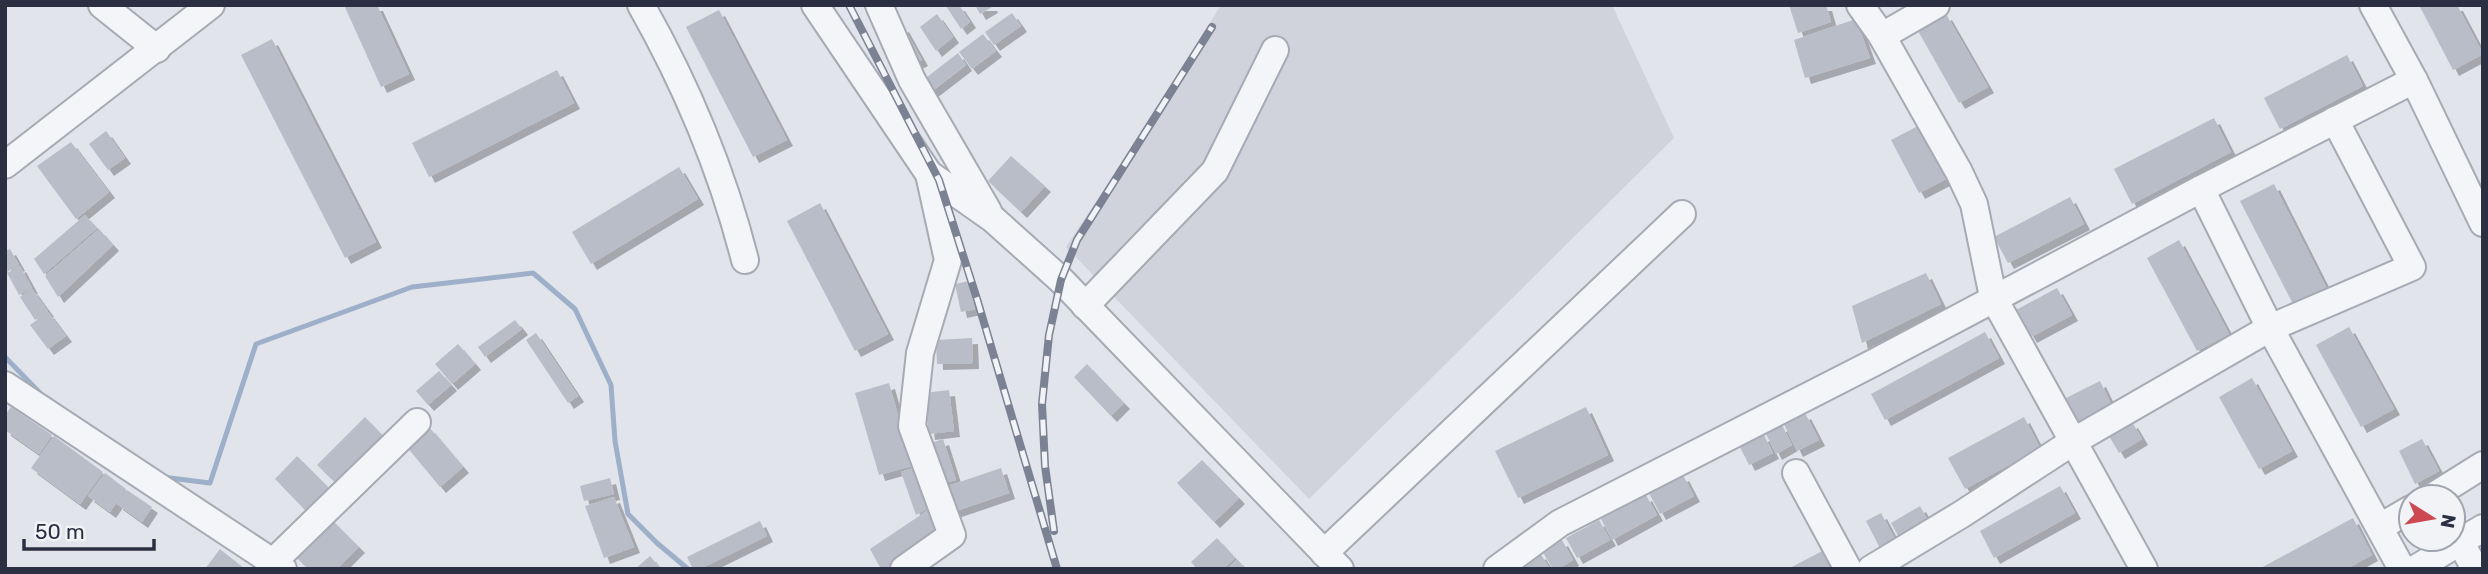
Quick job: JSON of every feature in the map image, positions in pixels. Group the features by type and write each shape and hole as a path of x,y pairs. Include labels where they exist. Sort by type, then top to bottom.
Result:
{"street":[{"path":"102,5 157,49"},
{"path":"5,165 211,5"},
{"path":"641,5 680,78 709,144 734,217 744,260"},
{"path":"815,5 929,174 993,219 1061,280 1332,561 1682,214"},
{"path":"879,5 912,80 993,219"},
{"path":"1860,5 1882,36 1974,204 1993,297 2144,569"},
{"path":"1882,36 1936,5"},
{"path":"2373,5 2414,80 2483,223"},
{"path":"1085,306 1215,171 1275,50"},
{"path":"1497,569 1560,523 1877,361 1993,297 2414,80"},
{"path":"1871,569 2074,441 2270,328 2412,267 2335,120"},
{"path":"904,569 952,535 912,426 920,353 948,260 929,174"},
{"path":"2201,189 2270,328 2402,569"},
{"path":"5,385 278,565 417,422"},
{"path":"2455,483 2483,465"},
{"path":"1796,473 1848,569"},
{"path":"2380,527 2397,517"},
{"path":"2467,539 2475,569"},
{"path":"2415,569 2437,553"}],"shaded area":[{"path":"1221,5 1612,5 1674,138 1309,499 1066,247 1163,100"}],"building":[{"path":"344,5 377,5 409,74 381,87"},
{"path":"959,5 970,22 961,29 946,6"},
{"path":"975,5 991,5 992,7 980,14"},
{"path":"1789,5 1826,5 1831,22 1798,33"},
{"path":"2419,5 2457,5 2483,54 2453,70"},
{"path":"719,10 787,140 753,157 686,27"},
{"path":"1012,13 1021,26 994,45 985,32"},
{"path":"937,14 953,37 936,51 920,27"},
{"path":"1946,14 1988,87 1959,103 1918,31"},
{"path":"1856,19 1870,58 1805,78 1794,40"},
{"path":"903,26 922,60 912,65 894,31"},
{"path":"983,34 996,51 972,69 959,52"},
{"path":"272,39 376,242 345,258 241,55"},
{"path":"958,53 966,65 931,92 922,81"},
{"path":"2347,55 2363,86 2280,129 2264,98"},
{"path":"557,70 574,103 429,177 412,143"},
{"path":"2214,118 2231,152 2132,204 2114,169"},
{"path":"1918,126 1946,179 1919,193 1891,140"},
{"path":"106,131 125,158 108,170 89,144"},
{"path":"71,142 109,192 76,219 37,166"},
{"path":"1011,156 1045,186 1021,212 988,181"},
{"path":"679,167 698,199 591,264 572,232"},
{"path":"2274,184 2326,287 2293,304 2240,201"},
{"path":"2070,197 2084,224 2008,263 1994,237"},
{"path":"820,203 888,334 855,351 787,221"},
{"path":"85,215 97,228 44,274 34,259"},
{"path":"99,229 113,245 58,297 45,276"},
{"path":"2179,240 2229,334 2197,351 2147,258"},
{"path":"10,249 19,265 5,273 5,251"},
{"path":"20,266 32,288 19,295 7,273"},
{"path":"1926,273 1941,304 1862,343 1852,306"},
{"path":"969,281 975,309 961,312 955,284"},
{"path":"2057,288 2072,315 2031,337 2016,310"},
{"path":"32,289 48,311 35,320 20,297"},
{"path":"48,312 66,336 48,349 30,325"},
{"path":"515,320 522,329 485,357 478,347"},
{"path":"2349,327 2394,409 2361,427 2316,345"},
{"path":"1985,332 1999,358 1885,420 1871,394"},
{"path":"536,333 578,396 568,403 526,340"},
{"path":"972,338 973,363 937,364 936,340"},
{"path":"458,344 475,364 452,384 435,364"},
{"path":"1087,364 1124,403 1111,416 1074,377"},
{"path":"439,371 451,385 428,405 416,391"},
{"path":"2252,378 2292,451 2259,469 2219,397"},
{"path":"2100,381 2112,406 2078,423 2066,398"},
{"path":"889,383 912,466 879,475 855,393"},
{"path":"949,390 954,431 929,434 924,393"},
{"path":"11,407 52,435 39,454 5,430 5,415"},
{"path":"1586,407 1608,455 1518,498 1495,451"},
{"path":"1805,413 1819,440 1797,451 1784,424"},
{"path":"365,417 385,438 338,485 317,465"},
{"path":"2024,417 2040,448 1965,489 1948,458"},
{"path":"2132,422 2142,439 2119,453 2109,436"},
{"path":"1782,425 1792,445 1776,454 1766,434"},
{"path":"429,427 463,467 440,487 406,446"},
{"path":"1764,435 1773,453 1749,465 1740,447"},
{"path":"54,436 103,472 80,504 31,468"},
{"path":"943,439 956,480 944,483 931,443"},
{"path":"2422,439 2439,471 2415,483 2399,451"},
{"path":"297,456 332,491 309,514 275,479"},
{"path":"1202,460 1239,498 1214,522 1177,483"},
{"path":"913,468 928,508 916,515 901,472"},
{"path":"1001,468 1009,493 953,512 945,487"},
{"path":"105,473 126,489 110,512 88,496"},
{"path":"1683,475 1694,496 1660,514 1649,493"},
{"path":"610,478 614,494 584,501 580,486"},
{"path":"2060,486 2075,513 1994,558 1980,531"},
{"path":"127,490 152,507 142,522 117,504"},
{"path":"1646,495 1657,515 1612,540 1601,519"},
{"path":"614,497 634,547 604,558 585,506"},
{"path":"1920,506 1931,526 1902,543 1891,523"},
{"path":"928,510 940,536 890,569 881,569 870,549"},
{"path":"1881,513 1898,545 1883,554 1866,521"},
{"path":"329,517 359,547 337,569 308,569 293,554"},
{"path":"2353,518 2372,555 2346,569 2259,569"},
{"path":"1599,520 1610,540 1577,558 1566,538"},
{"path":"760,521 767,536 700,569 693,569 687,557"},
{"path":"1217,538 1235,558 1223,569 1197,569 1191,562"},
{"path":"1562,540 1573,560 1553,569 1542,551"},
{"path":"220,549 245,569 205,569"},
{"path":"1826,549 1836,569 1788,569"},
{"path":"1540,553 1550,569 1515,569"},
{"path":"650,556 661,569 635,569"},
{"path":"1237,559 1246,569 1227,569"}],"waterway":[{"path":"162,477 210,483 256,344 412,287 533,273 575,309 611,385 615,441 628,514 688,569"},
{"path":"5,357 42,395"}],"railway":[{"path":"849,5 939,180 1057,569"},
{"path":"1054,531 1045,466 1042,404 1049,335 1061,280 1077,240 1212,27"}]}
